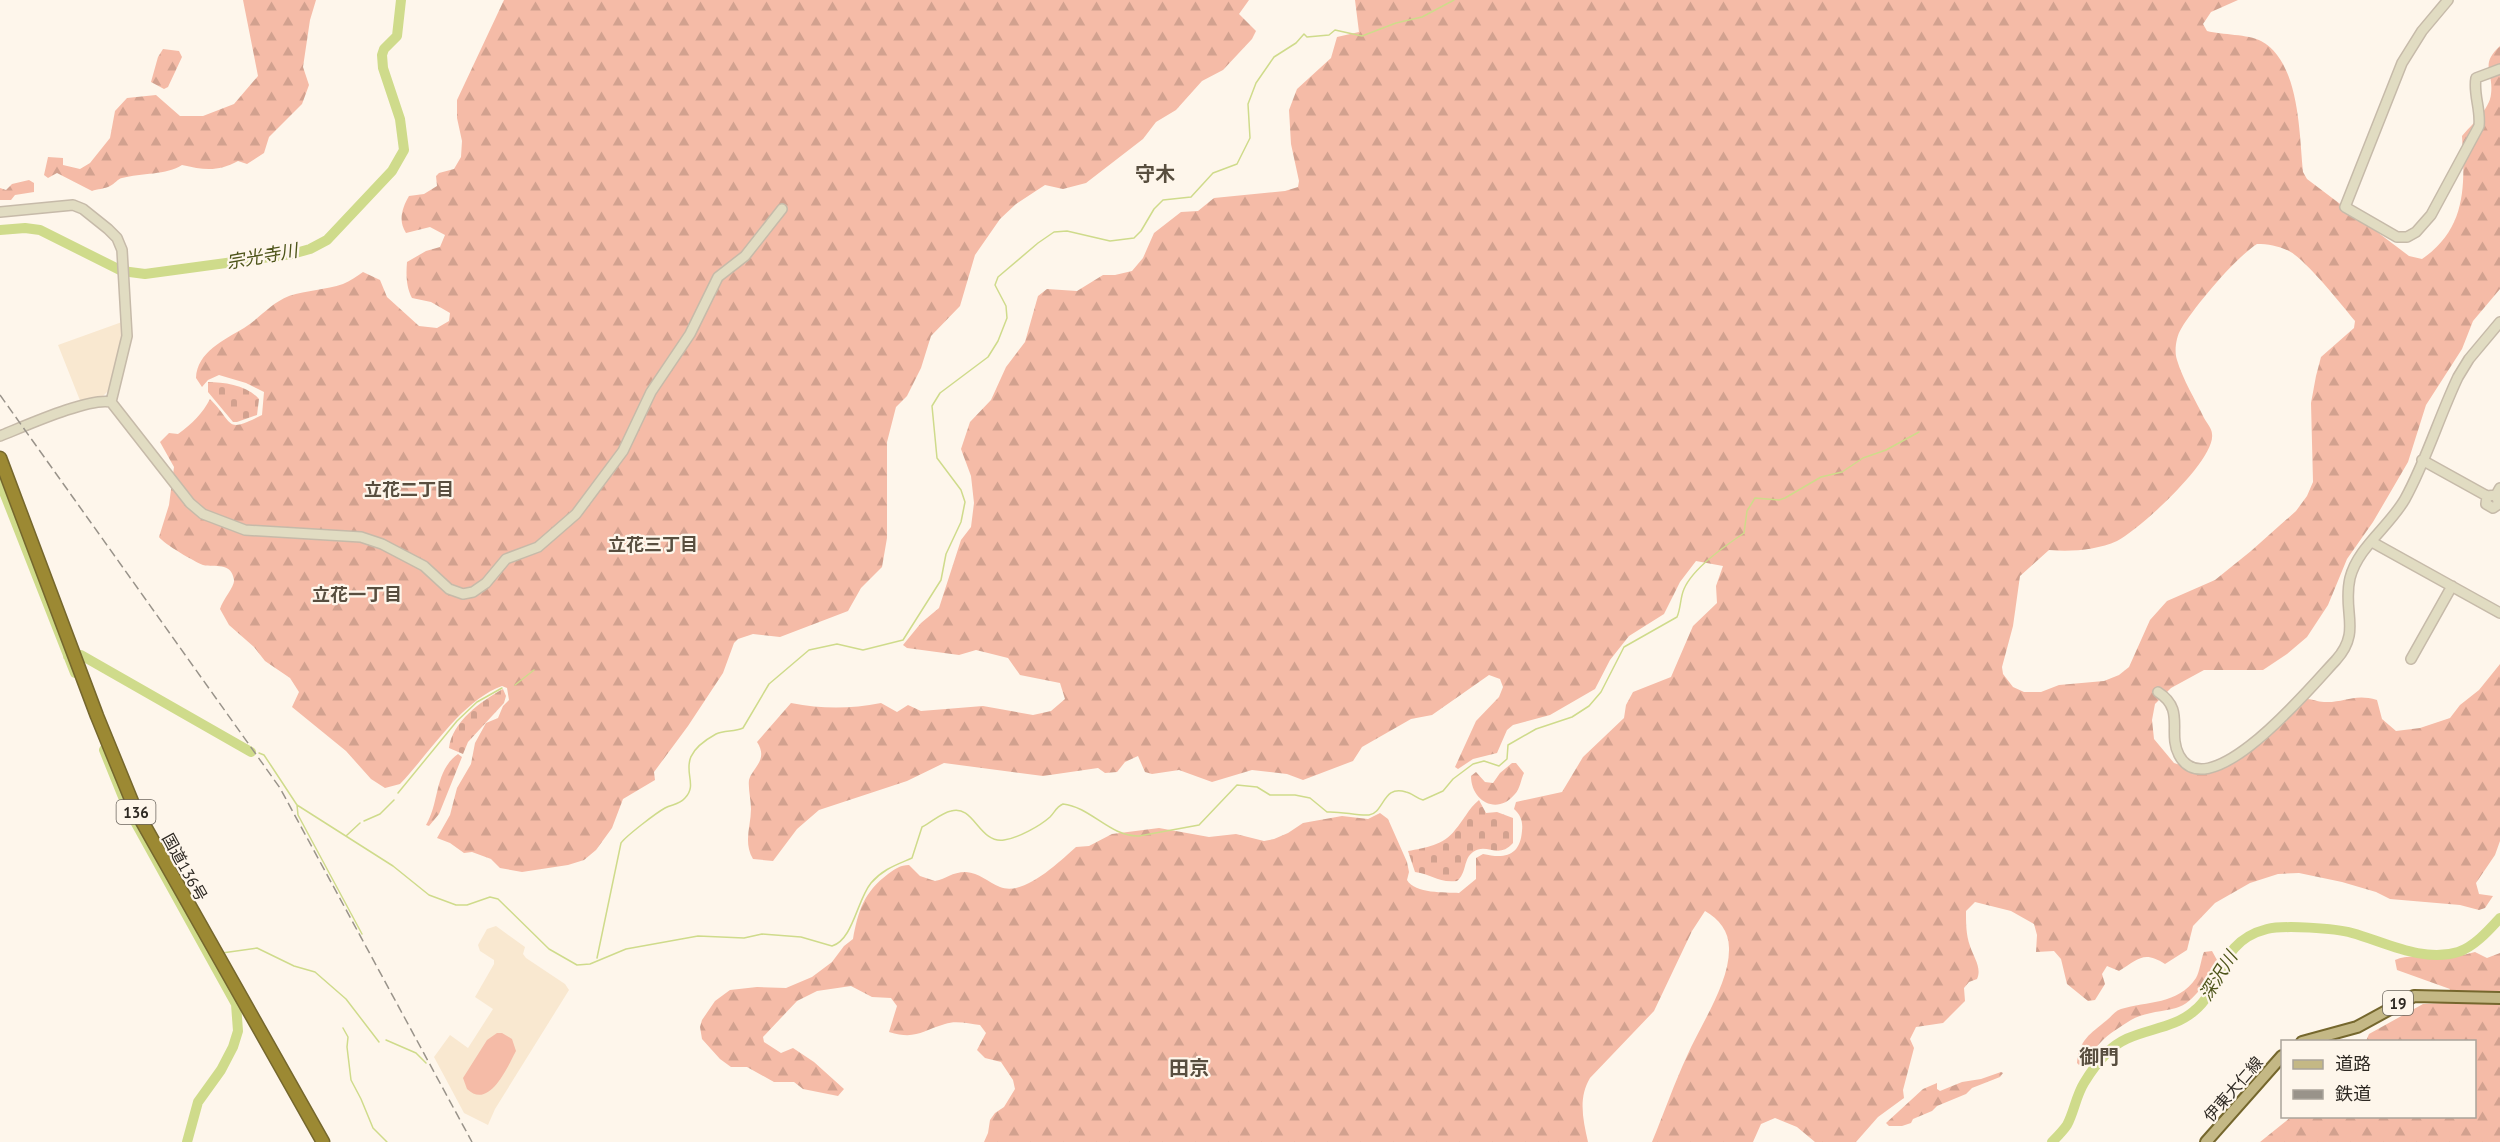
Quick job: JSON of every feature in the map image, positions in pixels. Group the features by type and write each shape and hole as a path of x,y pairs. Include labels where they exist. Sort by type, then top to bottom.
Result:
{"highway":[{"name":"国道136号","path":"0,458 97,716 135,809 323,1142"}],"main road":[{"name":"19","path":"2306,1040 2351,1030 2414,996 2500,998"},
{"name":"伊東大仁線","path":"2206,1142 2281,1058"}],"street":[{"path":"2448,0 2422,31 2402,63 2345,207 2397,237 2407,237 2416,232 2431,215 2479,126 2480,118 2474,91 2476,78 2500,69"},
{"path":"0,212 64,205 78,207 117,238 122,250 128,336 111,402"},
{"path":"111,402 190,503 204,514 246,531 361,537 382,544 417,562 449,589 463,594 473,592 486,583 506,559 538,547 576,514 623,451 647,399 690,334 718,277 745,256 783,209"},
{"path":"2158,692 2172,706 2177,751 2188,765 2206,769 2243,752 2268,730 2348,645 2350,636 2349,581 2356,563 2399,508 2458,377 2469,359 2500,322"},
{"path":"0,436 74,408 95,402 111,402"},
{"path":"2422,460 2494,493"},
{"path":"2372,542 2500,613"},
{"path":"2411,659 2451,586"}],"shaded area":[{"path":"122,322 119,361 113,386 103,396 81,403 58,345"},
{"path":"496,926 525,947 523,954 526,958 565,984 569,990 495,1109 488,1125 464,1113 434,1057 450,1035 468,1048 493,1009 475,997 494,964 494,960 480,951 478,945 487,929"}],"green space":[{"path":"243,0 316,0 310,20 303,67 309,85 302,104 269,137 264,153 247,164 238,161 211,169 182,165 161,172 122,178 108,187 92,191 57,173 48,178 44,175 48,157 63,158 63,165 80,169 90,163 110,138 115,111 127,98 156,95 180,116 203,116 234,104 258,76"},
{"path":"504,0 1249,0 1239,14 1256,31 1252,39 1223,70 1202,81 1176,110 1156,122 1143,139 1086,183 1063,189 1045,185 1016,204 1000,219 975,255 960,306 931,336 921,368 907,396 896,407 887,442 887,538 882,567 861,588 848,611 780,637 753,634 738,639 734,643 723,673 654,772 655,780 623,799 612,828 596,850 584,860 568,865 522,872 500,868 491,859 472,852 464,853 450,843 437,838 450,815 457,788 471,764 475,743 486,723 498,718 503,706 509,700 507,688 502,686 473,703 447,729 400,784 385,788 371,779 346,751 292,707 299,692 290,678 265,661 254,647 229,625 220,609 234,583 230,570 222,566 203,565 159,537 169,505 174,467 160,442 169,433 178,434 188,426 210,399 231,424 241,424 262,415 264,392 246,383 219,375 208,380 202,387 196,378 201,361 220,342 289,296 343,284 363,272 380,280 387,297 419,326 437,328 449,321 450,313 431,302 412,298 407,276 407,262 426,251 440,247 445,235 430,227 406,233 402,224 402,214 409,196 424,194 437,186 436,176 454,169 461,157 462,141 457,118 457,100"},
{"path":"1355,0 2238,0 2211,12 2203,24 2207,31 2249,37 2261,41 2274,51 2290,81 2295,100 2303,172 2307,179 2409,256 2422,259 2448,234 2455,219 2463,188 2462,136 2484,111 2490,100 2490,58 2500,46 2500,289 2473,321 2462,349 2426,405 2408,462 2373,522 2347,559 2328,605 2307,637 2263,670 2204,670 2171,688 2155,704 2152,720 2154,739 2174,763 2209,774 2239,755 2301,699 2331,702 2369,698 2377,700 2382,719 2396,731 2420,728 2450,718 2460,705 2479,690 2500,664 2500,841 2495,855 2476,883 2479,894 2493,896 2485,908 2479,910 2460,905 2390,899 2376,892 2342,882 2299,873 2278,874 2250,883 2215,903 2193,926 2187,950 2165,964 2146,957 2136,960 2119,971 2107,966 2102,974 2105,984 2095,1000 2088,1001 2067,984 2061,959 2054,951 2036,952 2037,935 2034,924 2011,911 1975,902 1966,911 1966,920 1969,942 1978,967 1977,979 1969,982 1964,988 1965,1001 1943,1023 1916,1027 1910,1039 1914,1048 1903,1090 1904,1098 1878,1117 1856,1142 1815,1142 1797,1127 1775,1118 1761,1124 1753,1142 1652,1142 1682,1067 1714,1003 1725,975 1729,942 1719,922 1705,911 1692,931 1654,1011 1590,1078 1583,1101 1583,1117 1588,1142 984,1142 990,1120 1004,1107 1015,1089 1013,1080 1001,1062 985,1058 977,1050 986,1033 980,1025 954,1022 912,1035 889,1032 897,1006 891,998 872,997 851,986 817,991 797,1001 763,1037 764,1042 781,1053 793,1048 814,1062 844,1089 838,1096 803,1089 794,1082 774,1082 747,1067 731,1067 720,1059 702,1039 700,1027 715,1001 730,990 757,987 786,988 812,977 832,962 844,946 853,939 863,903 873,888 888,874 903,866 909,865 920,876 935,881 966,872 1009,889 1020,887 1041,876 1076,847 1089,846 1112,834 1159,828 1209,837 1236,834 1264,841 1288,833 1303,823 1342,816 1368,819 1380,813 1388,819 1407,862 1409,872 1407,880 1411,885 1423,890 1459,893 1476,879 1476,858 1483,854 1504,856 1515,851 1522,831 1520,816 1514,809 1516,802 1562,792 1583,757 1624,718 1626,705 1633,692 1671,677 1693,626 1717,603 1716,586 1723,566 1696,561 1680,582 1664,614 1629,636 1610,660 1595,689 1550,715 1513,725 1507,730 1497,753 1473,759 1458,769 1455,767 1476,721 1499,697 1503,687 1500,679 1489,675 1432,715 1411,719 1362,747 1353,761 1303,780 1287,774 1252,770 1212,782 1179,770 1152,774 1145,772 1138,756 1125,762 1117,772 1105,773 1098,768 1043,776 944,763 907,781 819,810 797,829 773,861 753,859 750,853 748,846 751,809 749,780 761,759 757,742 791,703 836,708 881,703 897,712 908,705 921,711 983,706 1033,715 1051,711 1065,699 1060,683 1020,675 1008,658 976,650 959,655 907,648 903,645 921,623 939,608 961,540 971,527 974,503 971,476 961,449 970,422 991,400 1006,367 1025,342 1038,296 1047,289 1077,291 1103,275 1132,271 1143,258 1154,233 1181,212 1198,211 1214,198 1285,191 1298,187 1299,181 1291,144 1289,110 1297,89 1331,58 1337,37 1359,32","holes":["2257,244 2289,251 2305,263 2355,321 2354,328 2321,357 2311,403 2313,482 2307,496 2296,511 2215,580 2167,601 2150,620 2129,667 2119,675 2104,681 2059,685 2041,692 2024,692 2013,687 2003,674 2002,667 2013,626 2020,576 2049,550 2092,548 2117,541 2128,534 2158,509 2190,476 2210,446 2212,432 2189,389 2176,357 2176,344 2181,329 2195,308 2227,271"]},
{"path":"163,49 179,51 182,57 168,87 164,89 151,82 158,57"},
{"path":"29,180 34,183 34,192 15,195 11,200 0,200 0,188 6,190 12,184"},
{"path":"208,382 236,386 249,391 259,399 257,415 233,422 208,392"},
{"path":"503,689 506,696 504,703 468,742 463,754 449,748 451,738 469,713"},
{"path":"458,754 462,757 439,814 429,826 426,825 445,769"},
{"path":"1512,763 1516,763 1524,773 1515,794 1501,804 1486,803 1475,792 1471,776 1476,772 1485,782 1493,783 1500,773"},
{"path":"1479,800 1486,813 1497,812 1513,818 1513,843 1502,850 1478,849 1473,852 1457,881 1439,880 1415,872 1408,851 1427,847 1451,835"},
{"path":"2212,951 2217,960 2206,981 2189,1001 2176,1008 2136,1017 2104,1039 2079,1065 2077,1063 2080,1049 2086,1038 2115,1012 2131,1006 2162,1001 2180,993 2196,978 2204,952"},
{"path":"2475,952 2487,958 2500,953 2500,1142 2260,1142 2290,1118 2476,1118 2476,1040 2366,1040 2369,1034 2423,1004 2444,1003 2450,989 2397,970 2395,960 2414,957 2447,958"},
{"path":"497,1033 502,1033 512,1039 516,1051 508,1067 490,1091 475,1094 467,1089 463,1078 487,1040"},
{"path":"2003,1073 2000,1077 1937,1106 1932,1111 1913,1119 1911,1123 1889,1126 1886,1123 1923,1089 1937,1083 1937,1089 1940,1091 1962,1082 1981,1079"}],"waterway":[{"name":"宗光寺川","path":"0,230 25,228 40,230 122,271 145,274 292,254 310,249 327,240 392,171 404,150 400,119 383,68 382,55 384,49 397,36 401,0"},
{"path":"597,958 621,843 655,815 685,798 691,784 689,761 701,744 716,734 743,728 769,684 809,650 837,644 863,650 903,640 941,580 946,554 961,522 965,502 961,490 937,458 932,406 940,393 988,357 998,341 1007,318 1006,306 995,285 998,277 1054,232 1067,231 1110,241 1134,238 1163,200 1191,197 1213,173 1237,164 1250,138 1248,104 1256,83 1274,57 1296,43 1304,34 1307,37 1329,35 1335,30 1362,36 1396,23 1422,17 1454,0"},
{"path":"259,753 264,755 297,805 393,866 429,895 456,905 467,905 490,897 498,899 549,949 577,965 590,964 626,949 698,936 744,938 762,934 801,937 832,946 839,942 850,928 871,883 885,871 912,858 922,827 951,811 959,810 965,813 982,831 995,840 1010,839 1028,831 1050,817 1063,804 1083,810 1119,832 1139,836 1199,825 1237,785 1257,787 1270,795 1295,795 1310,798 1327,812 1369,815 1374,813 1393,792 1408,793 1423,800 1443,791 1453,779 1473,764 1484,761 1499,766 1507,759 1508,745 1536,729 1572,717 1589,706 1601,692 1624,647 1677,617 1688,581 1710,558 1744,533 1747,511 1755,498 1779,500 1785,498 1821,477 1842,472 1863,458 1886,450 1919,432"},
{"path":"0,482 75,673"},
{"path":"68,656 81,655 251,752"},
{"path":"515,685 534,670"},
{"path":"398,793 457,721 477,702 502,688"},
{"path":"104,750 127,807 236,1004 238,1031 233,1047 221,1070 198,1102 187,1142"},
{"path":"364,821 380,814 394,800"},
{"path":"297,805 298,815 362,934"},
{"path":"346,836 360,823"},
{"name":"深沢川","path":"2052,1142 2067,1125 2084,1083 2106,1054 2126,1039 2173,1023 2194,1011 2204,1001 2230,954 2250,935 2275,928 2322,928 2352,933 2404,950 2445,955 2470,946 2500,918"},
{"path":"222,953 257,948 294,966 315,972 346,999 379,1042"},
{"path":"343,1028 348,1037 351,1080 373,1128 387,1142"},
{"path":"386,1040 416,1053 426,1063"}],"railway":[{"path":"0,395 280,788 472,1142"}],"district":[{"name":"守木","path":"1155,174"},
{"name":"立花二丁目","path":"409,489"},
{"name":"立花三丁目","path":"653,544"},
{"name":"立花一丁目","path":"357,594"},
{"name":"御門","path":"2099,1057"},
{"name":"田京","path":"1189,1068"}]}
